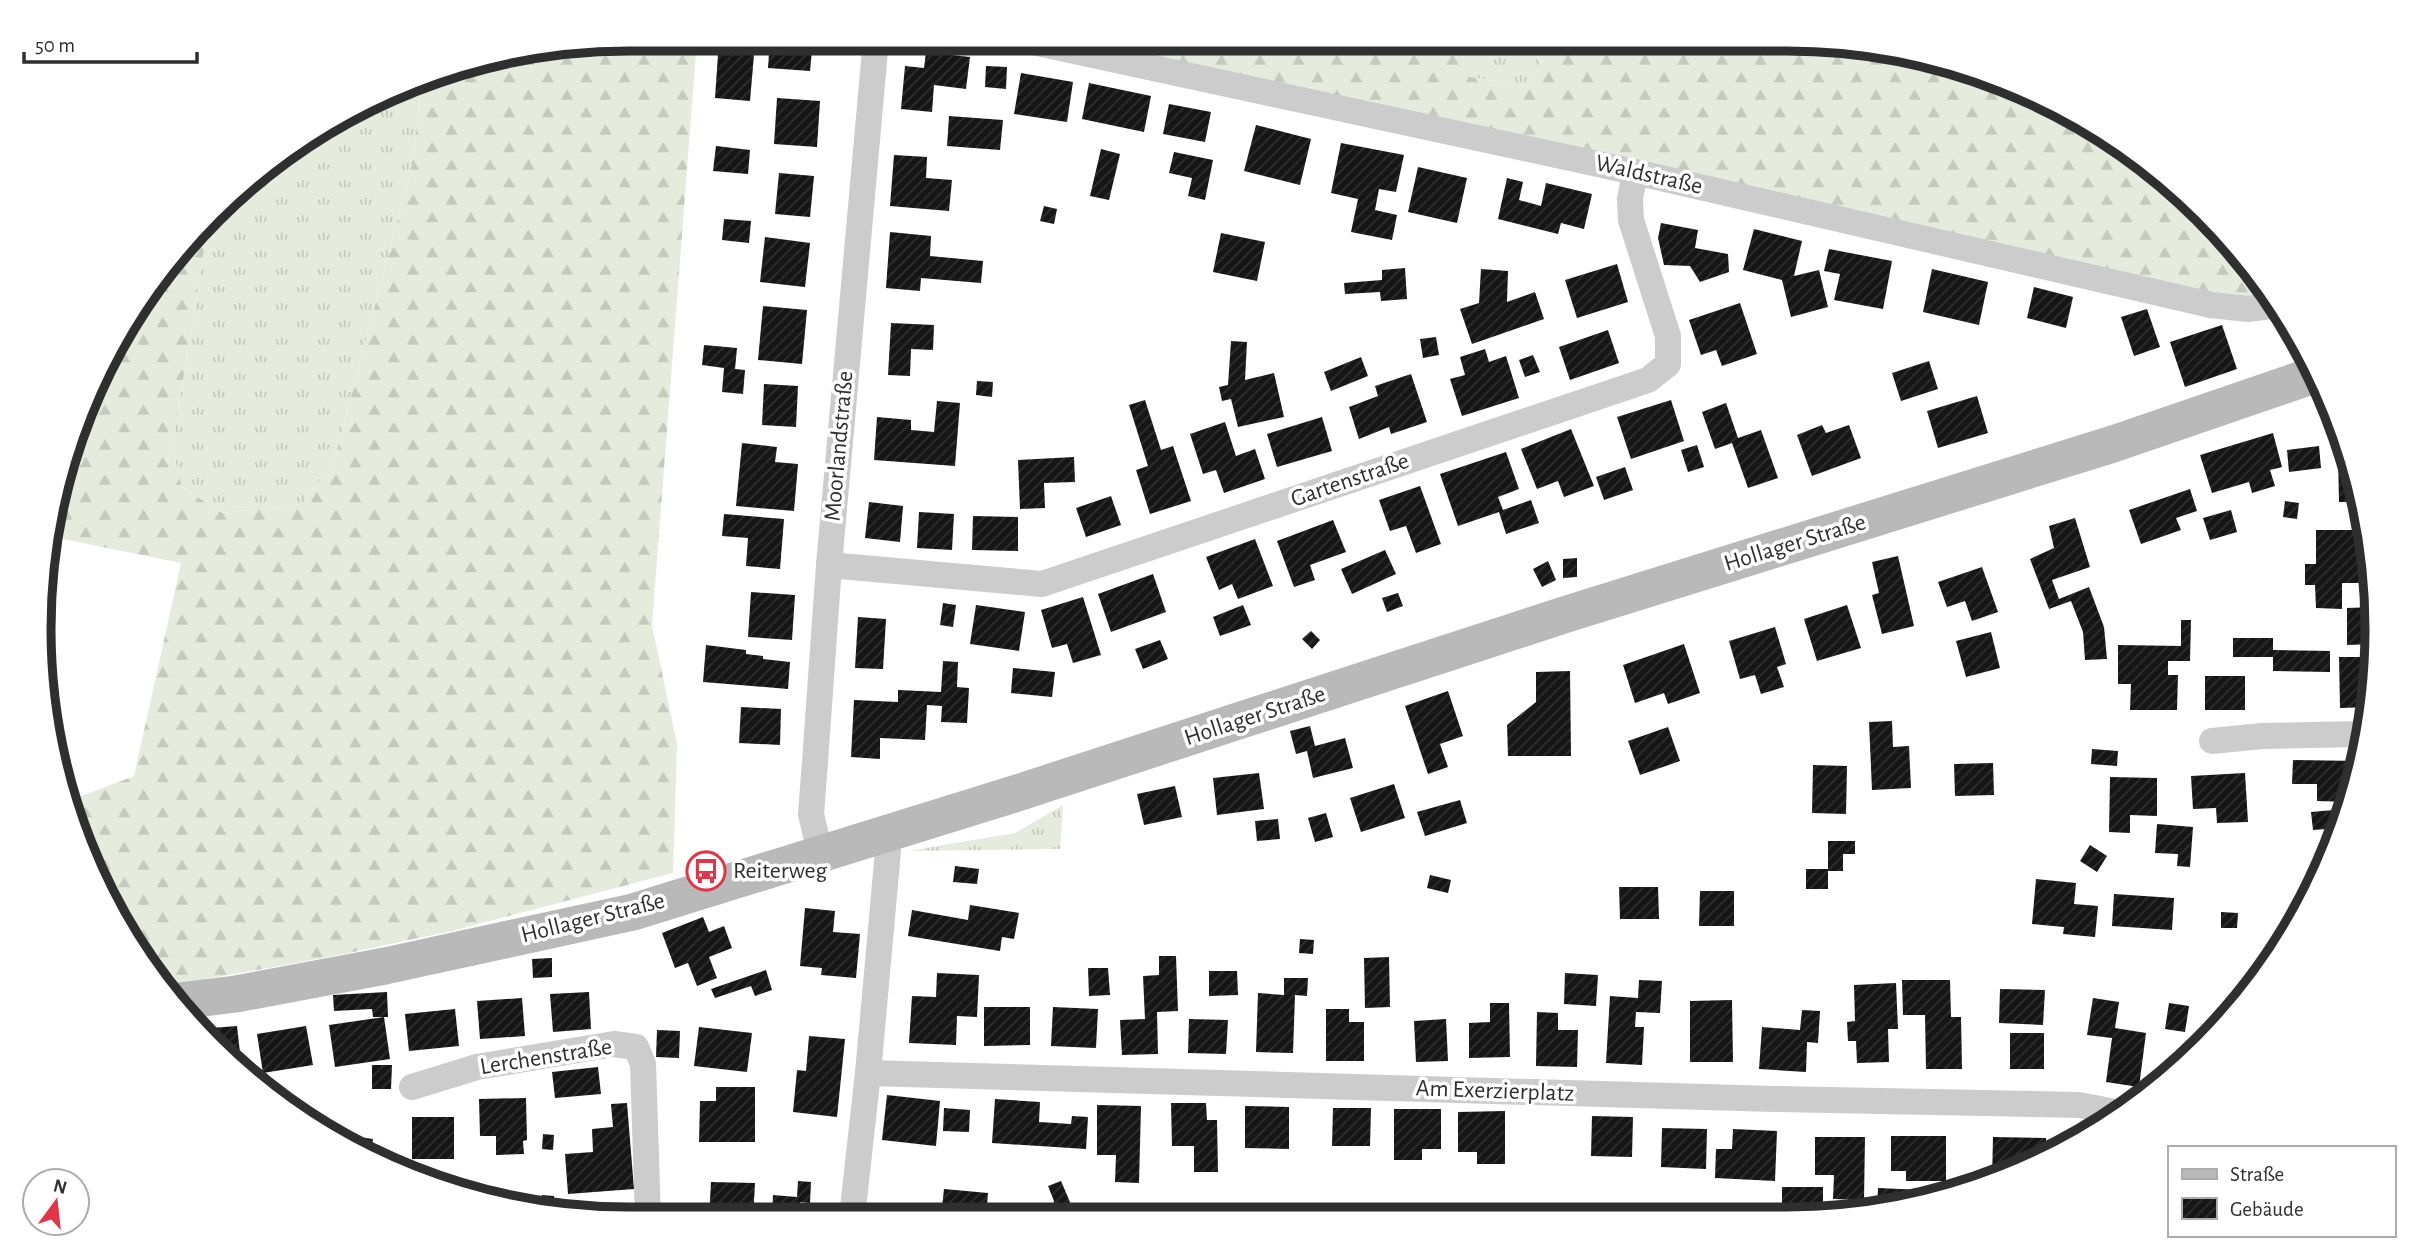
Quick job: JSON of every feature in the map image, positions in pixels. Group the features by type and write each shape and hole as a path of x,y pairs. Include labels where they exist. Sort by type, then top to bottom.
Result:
{"main road":[{"name":"Hollager Straße","path":"187,1001 346,973 633,912 1218,729 1567,614 2113,444 2308,377"}],"street":[{"name":"Moorlandstraße","path":"820,853 811,814 829,565 875,51"},
{"name":"Waldstraße","path":"1075,51 1636,172 2211,305 2248,309 2267,306"},
{"name":"Gartenstraße","path":"829,565 1042,584 1648,380 1668,364 1668,336 1631,220 1630,199 1636,172"},
{"path":"2212,741 2262,736 2355,734"},
{"path":"853,1207 888,851 884,834"},
{"name":"Lerchenstraße","path":"412,1087 477,1067 614,1044 636,1046 643,1064 648,1207"},
{"name":"Am Exerzierplatz","path":"868,1073 1761,1099 2080,1104 2108,1110"}],"green space":[{"path":"696,51 652,625 677,744 673,873 456,930 339,955 173,985 148,950 110,885 76,798 134,776 181,563 59,538 70,479 95,408 128,340 170,277 207,234 172,448 182,487 222,513 302,504 334,461 411,169 421,90 479,70 554,56 591,52"},
{"path":"1072,51 1464,51 1463,76 1531,87 1544,51 1825,52 1937,70 1973,81 2043,110 2043,119 2073,126 2139,170 2196,220 2246,277 2267,306 2248,309"},
{"path":"1464,51 1544,51 1531,87 1463,76"},
{"path":"421,90 411,169 334,461 302,504 222,513 182,487 172,448 207,234 248,194 308,148 373,110"},
{"path":"2044,111 2073,126 2043,119"},
{"path":"2275,319 2298,357 2292,360"},
{"path":"1063,805 1060,849 908,851 1015,833"}],"building":[{"path":"718,51 754,51 750,101 715,98"},
{"path":"769,51 812,51 810,71 768,68"},
{"path":"926,52 970,57 966,89 934,85 932,112 901,109 905,66 924,68"},
{"path":"986,66 1007,67 1006,89 985,87"},
{"path":"1021,73 1073,82 1067,122 1014,114"},
{"path":"1089,83 1151,96 1144,132 1082,119"},
{"path":"777,98 820,101 817,147 774,144"},
{"path":"1169,104 1211,112 1205,142 1163,134"},
{"path":"949,116 1003,120 1000,150 947,146"},
{"path":"1256,125 1311,139 1300,185 1244,171"},
{"path":"1341,143 1404,155 1396,192 1379,189 1375,210 1397,215 1392,240 1351,232 1358,199 1331,193"},
{"path":"716,146 750,150 748,174 713,171"},
{"path":"1101,149 1120,154 1109,200 1090,196"},
{"path":"1174,152 1213,160 1205,200 1188,196 1192,178 1169,173"},
{"path":"894,155 927,157 926,178 952,180 949,211 890,206"},
{"path":"1418,167 1467,178 1457,223 1408,212"},
{"path":"779,173 814,176 810,217 775,214"},
{"path":"1507,178 1523,182 1519,200 1541,206 1546,183 1592,194 1584,229 1561,223 1558,234 1498,219"},
{"path":"1044,206 1057,209 1054,224 1040,221"},
{"path":"724,219 751,221 749,243 722,240"},
{"path":"1661,223 1698,230 1695,248 1728,254 1729,272 1700,282 1690,266 1664,265 1658,238"},
{"path":"1754,229 1802,241 1794,276 1819,270 1828,307 1791,317 1782,280 1743,270"},
{"path":"890,232 931,236 930,256 983,261 981,283 921,278 920,291 886,288"},
{"path":"1221,233 1265,242 1257,281 1213,272"},
{"path":"765,237 810,243 805,287 760,282"},
{"path":"1829,249 1892,261 1883,309 1834,300 1840,274 1824,271"},
{"path":"1617,264 1628,302 1577,318 1565,280"},
{"path":"1405,268 1407,299 1381,301 1380,292 1345,294 1344,283 1382,280 1382,270"},
{"path":"1481,269 1508,271 1507,302 1535,292 1544,319 1472,344 1460,309 1479,303"},
{"path":"1932,269 1988,282 1979,325 1923,312"},
{"path":"2034,287 2073,297 2066,328 2027,318"},
{"path":"1740,303 1757,354 1722,366 1716,350 1701,355 1689,320"},
{"path":"763,306 807,310 802,364 758,360"},
{"path":"2147,309 2160,347 2134,356 2121,317"},
{"path":"891,323 934,325 933,350 911,349 910,376 888,375"},
{"path":"2222,325 2237,369 2185,387 2170,342"},
{"path":"1608,330 1619,363 1570,380 1559,347"},
{"path":"1436,337 1439,355 1423,358 1420,339"},
{"path":"1231,341 1247,342 1245,380 1274,373 1284,417 1238,427 1231,399 1222,401 1219,387 1228,385"},
{"path":"704,345 737,348 735,369 745,370 743,394 722,392 724,368 702,365"},
{"path":"1485,349 1489,362 1506,356 1519,398 1462,416 1450,379 1465,375 1460,357"},
{"path":"1533,355 1540,372 1525,377 1519,360"},
{"path":"1361,357 1368,376 1331,391 1324,372"},
{"path":"1929,361 1938,389 1901,401 1892,373"},
{"path":"1411,374 1427,422 1391,434 1389,427 1359,439 1349,407 1378,396 1375,386"},
{"path":"977,381 993,382 992,397 976,395"},
{"path":"764,384 798,386 796,427 762,425"},
{"path":"1977,396 1988,433 1938,448 1927,411"},
{"path":"1145,400 1161,450 1173,446 1191,501 1150,514 1136,470 1148,466 1129,405"},
{"path":"1671,400 1684,441 1631,459 1617,417"},
{"path":"937,401 960,403 955,466 874,460 877,417 911,420 911,430 934,432"},
{"path":"1726,403 1738,438 1761,430 1778,478 1748,488 1732,443 1715,449 1702,412"},
{"path":"1322,417 1332,451 1277,467 1267,434"},
{"path":"1225,422 1236,456 1255,449 1265,479 1224,493 1216,470 1203,474 1190,434"},
{"path":"1822,425 1826,433 1849,425 1861,458 1812,476 1797,435"},
{"path":"1571,429 1594,486 1564,497 1558,481 1537,489 1521,449"},
{"path":"2273,433 2282,467 2270,470 2275,486 2252,493 2249,482 2212,493 2200,455"},
{"path":"742,443 777,447 775,462 798,464 794,511 736,506"},
{"path":"1697,445 1704,467 1688,472 1681,450"},
{"path":"2319,446 2321,468 2289,472 2287,450"},
{"path":"1506,452 1519,489 1498,497 1503,510 1531,500 1539,523 1506,534 1499,512 1458,526 1440,474"},
{"path":"2338,456 2351,502 2339,502"},
{"path":"1074,457 1075,482 1044,483 1045,508 1020,509 1018,460"},
{"path":"1625,467 1633,490 1604,500 1596,477"},
{"path":"1420,486 1441,544 1416,553 1406,526 1390,531 1379,500"},
{"path":"2190,489 2197,511 2176,518 2181,530 2141,544 2129,510"},
{"path":"1111,496 1121,525 1086,537 1076,508"},
{"path":"2285,501 2299,503 2297,519 2283,517"},
{"path":"869,502 903,506 900,542 865,538"},
{"path":"2231,510 2237,532 2210,540 2203,518"},
{"path":"919,512 954,514 952,550 917,548"},
{"path":"724,514 784,519 780,569 746,566 748,538 722,536"},
{"path":"973,516 1018,517 1018,551 972,550"},
{"path":"2075,518 2090,567 2052,580 2059,599 2089,587 2104,627 2107,659 2085,660 2083,632 2071,601 2049,609 2030,559 2054,548 2049,526"},
{"path":"1333,520 1346,552 1310,565 1315,580 1294,587 1277,541"},
{"path":"2316,530 2356,530 2363,583 2342,583 2342,609 2316,608 2315,585 2305,585 2305,564 2316,564"},
{"path":"1255,539 1273,586 1238,599 1232,584 1219,590 1206,557"},
{"path":"1385,550 1396,574 1352,594 1341,569"},
{"path":"1898,556 1914,626 1882,634 1872,595 1879,593 1872,562"},
{"path":"1577,558 1577,577 1563,578 1563,559"},
{"path":"1548,561 1556,580 1542,587 1533,569"},
{"path":"1982,567 1998,612 1972,621 1965,601 1947,607 1938,582"},
{"path":"1153,574 1166,612 1111,632 1098,594"},
{"path":"751,592 795,595 792,640 748,637"},
{"path":"1398,593 1403,606 1387,612 1382,598"},
{"path":"1083,597 1101,655 1073,663 1067,644 1052,648 1041,610"},
{"path":"943,603 956,605 953,627 940,625"},
{"path":"976,605 1025,612 1019,651 970,644"},
{"path":"1243,605 1251,625 1220,636 1213,617"},
{"path":"1847,605 1861,648 1817,661 1804,619"},
{"path":"2364,607 2365,644 2347,645 2347,608"},
{"path":"858,617 886,619 883,669 855,668"},
{"path":"2181,620 2191,620 2190,661 2168,661 2168,675 2178,675 2177,710 2130,710 2131,684 2118,684 2118,645 2181,646"},
{"path":"1775,627 1786,664 1777,667 1784,687 1761,694 1755,675 1740,679 1729,641"},
{"path":"1311,631 1320,640 1312,649 1302,639"},
{"path":"1991,632 2000,668 1966,677 1956,641"},
{"path":"2233,638 2273,638 2273,650 2330,651 2330,672 2273,671 2273,657 2233,657"},
{"path":"1160,640 1168,659 1143,669 1135,649"},
{"path":"1684,644 1700,693 1668,704 1664,693 1635,703 1623,665"},
{"path":"706,645 746,650 746,654 763,656 763,659 790,662 788,689 703,682"},
{"path":"2339,657 2364,657 2359,707 2340,708"},
{"path":"943,661 958,662 957,687 969,688 967,723 941,722 942,706 927,705 925,740 880,738 880,759 851,757 854,700 898,702 898,690 941,692"},
{"path":"1013,668 1055,672 1052,697 1011,693"},
{"path":"1570,671 1571,756 1508,756 1507,725 1536,702 1536,672"},
{"path":"2205,676 2245,676 2245,710 2205,710"},
{"path":"1448,691 1463,736 1440,744 1448,767 1428,774 1405,706"},
{"path":"741,707 781,709 780,745 739,743"},
{"path":"1892,721 1893,747 1909,746 1911,788 1872,790 1869,722"},
{"path":"1310,726 1315,746 1345,738 1353,768 1313,778 1307,751 1296,754 1290,731"},
{"path":"1668,727 1680,761 1640,775 1628,741"},
{"path":"2092,749 2118,751 2117,766 2091,764"},
{"path":"2293,760 2350,761 2339,802 2317,801 2317,784 2292,784"},
{"path":"1993,763 1994,795 1955,796 1954,764"},
{"path":"1813,765 1847,766 1846,814 1812,813"},
{"path":"1259,773 1264,809 1217,815 1213,778"},
{"path":"2245,773 2248,822 2217,823 2216,808 2193,809 2191,776"},
{"path":"2110,777 2157,778 2157,816 2130,815 2130,833 2109,832"},
{"path":"1394,784 1405,818 1361,832 1350,798"},
{"path":"1175,786 1182,817 1144,825 1137,794"},
{"path":"1460,800 1467,823 1425,836 1417,812"},
{"path":"2337,810 2327,836 2326,829 2313,830 2311,812"},
{"path":"1326,813 1333,837 1315,842 1308,818"},
{"path":"1278,819 1280,839 1257,841 1255,821"},
{"path":"2157,824 2193,827 2190,867 2177,866 2178,854 2155,853"},
{"path":"1828,841 1855,841 1855,854 1843,854 1843,871 1828,871 1828,889 1806,889 1806,869 1828,869"},
{"path":"2090,845 2107,856 2097,872 2080,861"},
{"path":"955,866 979,869 977,884 953,882"},
{"path":"1430,875 1451,880 1448,893 1427,888"},
{"path":"2036,879 2076,883 2074,904 2098,906 2095,937 2063,934 2064,927 2032,924"},
{"path":"1619,887 1658,887 1659,919 1620,919"},
{"path":"1700,891 1734,891 1734,926 1699,926"},
{"path":"2114,894 2174,898 2172,930 2112,926"},
{"path":"970,905 1019,913 1014,939 1002,937 1000,951 908,936 912,910 968,920"},
{"path":"805,908 835,911 833,932 860,934 856,978 821,975 822,968 800,966"},
{"path":"2221,912 2238,913 2237,928 2221,928"},
{"path":"703,917 709,932 724,926 732,948 709,957 717,978 697,986 688,963 675,968 662,933"},
{"path":"1300,939 1314,940 1313,954 1299,953"},
{"path":"1159,956 1176,956 1178,1011 1157,1012 1158,1054 1122,1055 1120,1020 1145,1019 1143,976 1159,975"},
{"path":"1389,957 1390,1007 1365,1008 1364,958"},
{"path":"552,958 552,977 533,978 532,959"},
{"path":"1088,968 1108,968 1110,995 1089,996"},
{"path":"766,970 772,990 755,996 751,986 715,998 711,989"},
{"path":"1209,971 1237,971 1238,995 1209,996"},
{"path":"937,973 979,975 977,1017 957,1016 956,1045 909,1043 912,996 936,997"},
{"path":"1565,973 1598,975 1596,1006 1564,1004"},
{"path":"1284,978 1308,978 1307,996 1295,995 1293,1053 1256,1052 1258,993 1284,995"},
{"path":"1639,980 1662,981 1660,1013 1636,1012 1635,1027 1644,1027 1642,1065 1606,1063 1610,996 1638,998"},
{"path":"1902,980 1950,980 1951,1017 1961,1017 1962,1069 1926,1069 1925,1015 1903,1015"},
{"path":"1896,983 1898,1029 1888,1029 1889,1062 1857,1063 1856,1041 1848,1041 1847,1022 1855,1021 1854,985"},
{"path":"2000,989 2045,990 2043,1025 1999,1023"},
{"path":"387,992 388,1017 373,1017 372,1009 334,1011 333,995"},
{"path":"589,992 591,1029 553,1032 550,994"},
{"path":"522,998 525,1036 480,1039 477,1001"},
{"path":"2093,998 2119,1002 2115,1028 2146,1033 2139,1087 2106,1082 2112,1038 2087,1035"},
{"path":"1732,1000 1733,1062 1690,1062 1690,1001"},
{"path":"1490,1003 1509,1003 1510,1057 1469,1058 1469,1023 1490,1022"},
{"path":"2169,1003 2189,1006 2185,1032 2165,1029"},
{"path":"984,1007 1030,1007 1030,1045 984,1046"},
{"path":"1053,1007 1098,1009 1096,1048 1051,1046"},
{"path":"455,1009 459,1046 409,1051 405,1014"},
{"path":"1326,1009 1349,1009 1349,1022 1364,1022 1364,1061 1326,1061"},
{"path":"1802,1010 1820,1011 1818,1043 1807,1042 1806,1072 1759,1069 1762,1027 1800,1030"},
{"path":"1537,1012 1558,1013 1558,1030 1578,1030 1577,1067 1536,1066"},
{"path":"384,1017 390,1059 335,1067 329,1025"},
{"path":"1189,1019 1228,1020 1226,1054 1188,1053"},
{"path":"1446,1019 1448,1061 1416,1062 1414,1021"},
{"path":"237,1026 240,1053 237,1053 211,1028"},
{"path":"306,1026 313,1065 263,1073 257,1034"},
{"path":"699,1027 752,1033 747,1072 694,1066"},
{"path":"657,1030 680,1031 679,1058 656,1057"},
{"path":"2010,1033 2044,1033 2044,1069 2010,1069"},
{"path":"809,1036 845,1039 837,1117 793,1112 797,1070 806,1071"},
{"path":"372,1065 392,1065 391,1089 372,1089"},
{"path":"598,1067 601,1094 555,1098 552,1072"},
{"path":"716,1087 755,1087 755,1142 699,1142 700,1101 716,1101"},
{"path":"887,1095 940,1101 936,1146 882,1140"},
{"path":"526,1098 527,1140 523,1141 524,1154 496,1155 496,1136 480,1136 479,1099"},
{"path":"995,1099 1040,1102 1039,1122 1071,1124 1072,1116 1088,1117 1086,1149 992,1143"},
{"path":"627,1103 634,1189 568,1194 565,1154 593,1152 592,1129 613,1127 611,1104"},
{"path":"1171,1103 1206,1103 1207,1120 1217,1120 1218,1172 1194,1172 1194,1146 1172,1146"},
{"path":"1097,1105 1141,1106 1139,1183 1115,1182 1116,1155 1097,1155"},
{"path":"1245,1106 1289,1107 1289,1149 1245,1148"},
{"path":"944,1108 970,1110 969,1132 943,1131"},
{"path":"1333,1108 1371,1108 1370,1146 1332,1146"},
{"path":"1394,1109 1441,1109 1441,1149 1422,1149 1422,1160 1394,1160"},
{"path":"1505,1111 1505,1164 1477,1164 1477,1152 1458,1152 1458,1112"},
{"path":"1592,1116 1633,1117 1632,1157 1591,1156"},
{"path":"412,1117 454,1117 454,1159 412,1159"},
{"path":"1662,1128 1707,1129 1706,1169 1661,1167"},
{"path":"1733,1129 1777,1131 1775,1181 1715,1178 1716,1149 1732,1149"},
{"path":"543,1134 554,1135 553,1150 542,1149"},
{"path":"350,1136 373,1139 372,1147"},
{"path":"1891,1136 1946,1136 1946,1181 1906,1181 1906,1171 1891,1171"},
{"path":"1815,1137 1865,1137 1864,1200 1833,1199 1834,1175 1815,1175"},
{"path":"1993,1137 2046,1138 2046,1146 1992,1169"},
{"path":"798,1181 811,1182 810,1203 800,1202 800,1207 772,1207 773,1195 797,1197"},
{"path":"1061,1181 1070,1202 1068,1207 1052,1207 1054,1201 1048,1186"},
{"path":"711,1182 755,1183 754,1207 710,1207"},
{"path":"1782,1187 1823,1187 1823,1206 1782,1207"},
{"path":"1878,1188 1923,1190 1900,1196 1877,1200"},
{"path":"944,1189 988,1193 987,1207 942,1207"},
{"path":"542,1195 554,1196 554,1202 542,1200"}],"place":[{"name":"Reiterweg","path":"706,871"}]}
